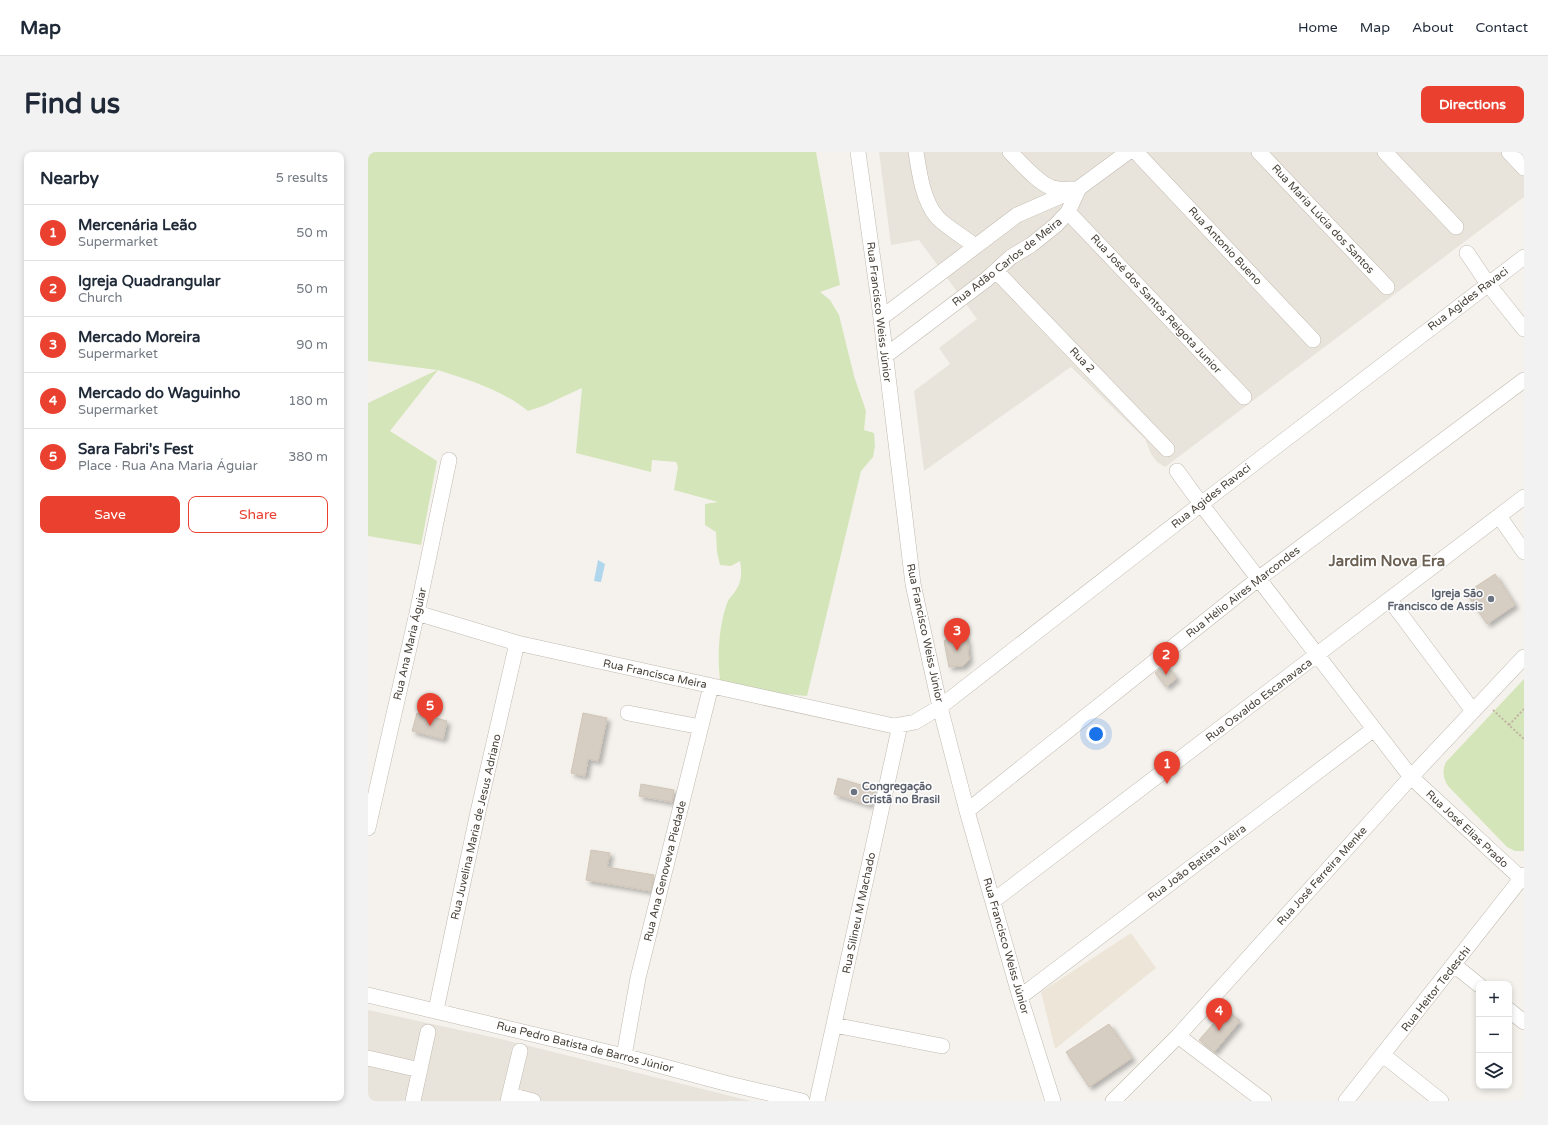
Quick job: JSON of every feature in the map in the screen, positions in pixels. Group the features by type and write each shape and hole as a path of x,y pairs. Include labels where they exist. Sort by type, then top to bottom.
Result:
{"street":[{"name":"Rua Francisco Weiss Júnior","path":"858,152 913,584 940,707 966,811 1020,997 1053,1101"},
{"path":"916,152 918,169 925,194 937,217 975,246"},
{"path":"1010,152 1029,172 1052,188 1062,190 1079,188"},
{"name":"Rua Adão Carlos de Meira","path":"880,318 1017,215 1079,188 1128,152"},
{"name":"Rua Antonio Bueno","path":"1136,152 1313,340"},
{"name":"Rua Maria Lúcia dos Santos","path":"1259,152 1387,287"},
{"path":"1385,152 1456,227"},
{"path":"1509,152 1524,168"},
{"path":"1029,172 1036,185 1037,193 1032,208"},
{"name":"Rua Adão Carlos de Meira","path":"885,356 987,279 1011,257 1031,245 1056,226 1068,212 1079,188"},
{"name":"Rua José dos Santos Reigota Junior","path":"1068,212 1244,397"},
{"path":"1467,253 1488,284 1524,329"},
{"name":"Rua Agides Ravaci","path":"897,726 915,722 940,707 1201,504 1524,257"},
{"name":"Rua 2","path":"996,271 1168,449"},
{"name":"Rua Hélio Aires Marcondes","path":"966,811 1258,579 1524,380"},
{"name":"Rua Ana Maria Águiar","path":"368,828 417,613 449,460"},
{"name":"Rua José Elias Prado","path":"1177,471 1258,579 1411,777 1523,878"},
{"name":"Rua Osvaldo Escanavaca","path":"993,901 1317,656 1524,497"},
{"path":"1499,516 1524,552"},
{"path":"1390,600 1478,706"},
{"name":"Rua Francisca Meira","path":"417,613 517,643 897,726"},
{"name":"Rua Juvelina Maria de Jesus Adriano","path":"436,1010 478,812 517,643"},
{"name":"Rua José Ferreira Menke","path":"1116,1099 1178,1036 1411,777 1524,657"},
{"name":"Rua Ana Genoveva Piedade","path":"624,1056 638,978 711,686"},
{"path":"628,713 701,727"},
{"name":"Rua Silineu M Machado","path":"817,1101 897,726"},
{"name":"Rua João Batista Viêira","path":"1020,997 1374,729"},
{"name":"Rua Heitor Tedeschi","path":"1346,1101 1523,878"},
{"path":"1454,965 1476,983"},
{"name":"Rua Pedro Batista de Barros Júnior","path":"368,995 436,1010 802,1101"},
{"path":"1512,1012 1524,1022"},
{"path":"834,1025 942,1046"},
{"path":"413,1101 428,1032"},
{"path":"1178,1036 1264,1101"},
{"path":"520,1051 509,1098 533,1101"},
{"path":"1384,1055 1441,1101"},
{"path":"368,1058 420,1070"}],"path":[{"path":"1478,706 1509,725 1524,740"},
{"path":"1509,725 1524,709"}],"shaded area":[{"path":"879,152 1524,152 1524,197 1165,467 1157,462 1151,454 1145,439 1071,367 924,471 914,391 950,364 939,348 977,319 919,240 891,245"},
{"path":"1131,933 1156,968 1055,1049 1041,992"},
{"path":"368,1010 501,1039 751,1101 368,1101"}],"green space":[{"path":"368,152 816,152 840,285 820,292 830,300 839,315 854,376 866,411 864,430 874,433 875,446 873,457 861,471 807,696 763,692 720,680 720,631 727,603 736,590 741,572 740,561 731,566 720,565 717,552 716,532 705,525 705,504 718,502 674,490 678,467 676,462 652,460 651,472 576,453 582,388 543,406 528,411 496,391 438,370 390,431 437,461 421,545 368,536 368,403 437,370 368,361"},
{"path":"1524,679 1524,851 1515,851 1507,847 1448,786 1444,777 1444,771 1446,762"}],"water":[{"path":"598,560 605,564 601,582 594,581"}],"building":[{"name":"Igreja São Francisco de Assis","path":"1495,574 1515,605 1487,624 1466,593"},
{"path":"962,632 967,639 969,660 963,666 949,667 944,641 955,634"},
{"path":"1165,664 1177,678 1166,687 1155,673"},
{"path":"417,713 447,721 443,739 412,731"},
{"path":"583,713 607,718 598,761 588,759 585,776 571,773"},
{"name":"Congregação Cristã no Brasil","path":"838,778 874,789 870,805 834,794"},
{"path":"641,784 674,790 672,802 639,796"},
{"path":"591,850 610,853 607,867 654,875 651,891 586,880"},
{"path":"1226,1009 1240,1021 1214,1052 1199,1040"},
{"path":"1109,1024 1132,1058 1089,1087 1066,1052"}],"place":[{"name":"Igreja São Francisco de Assis","path":"1491,599"},
{"name":"Mercado Moreira","path":"957,651"},
{"name":"Igreja Quadrangular","path":"1166,675"},
{"name":"Sara Fabri's Fest","path":"430,726"},
{"name":"Mercenária Leão","path":"1167,784"},
{"name":"Congregação Cristã no Brasil","path":"854,792"},
{"name":"Mercado do Waguinho","path":"1219,1031"}],"district":[{"name":"Jardim Nova Era","path":"1387,561"}]}
